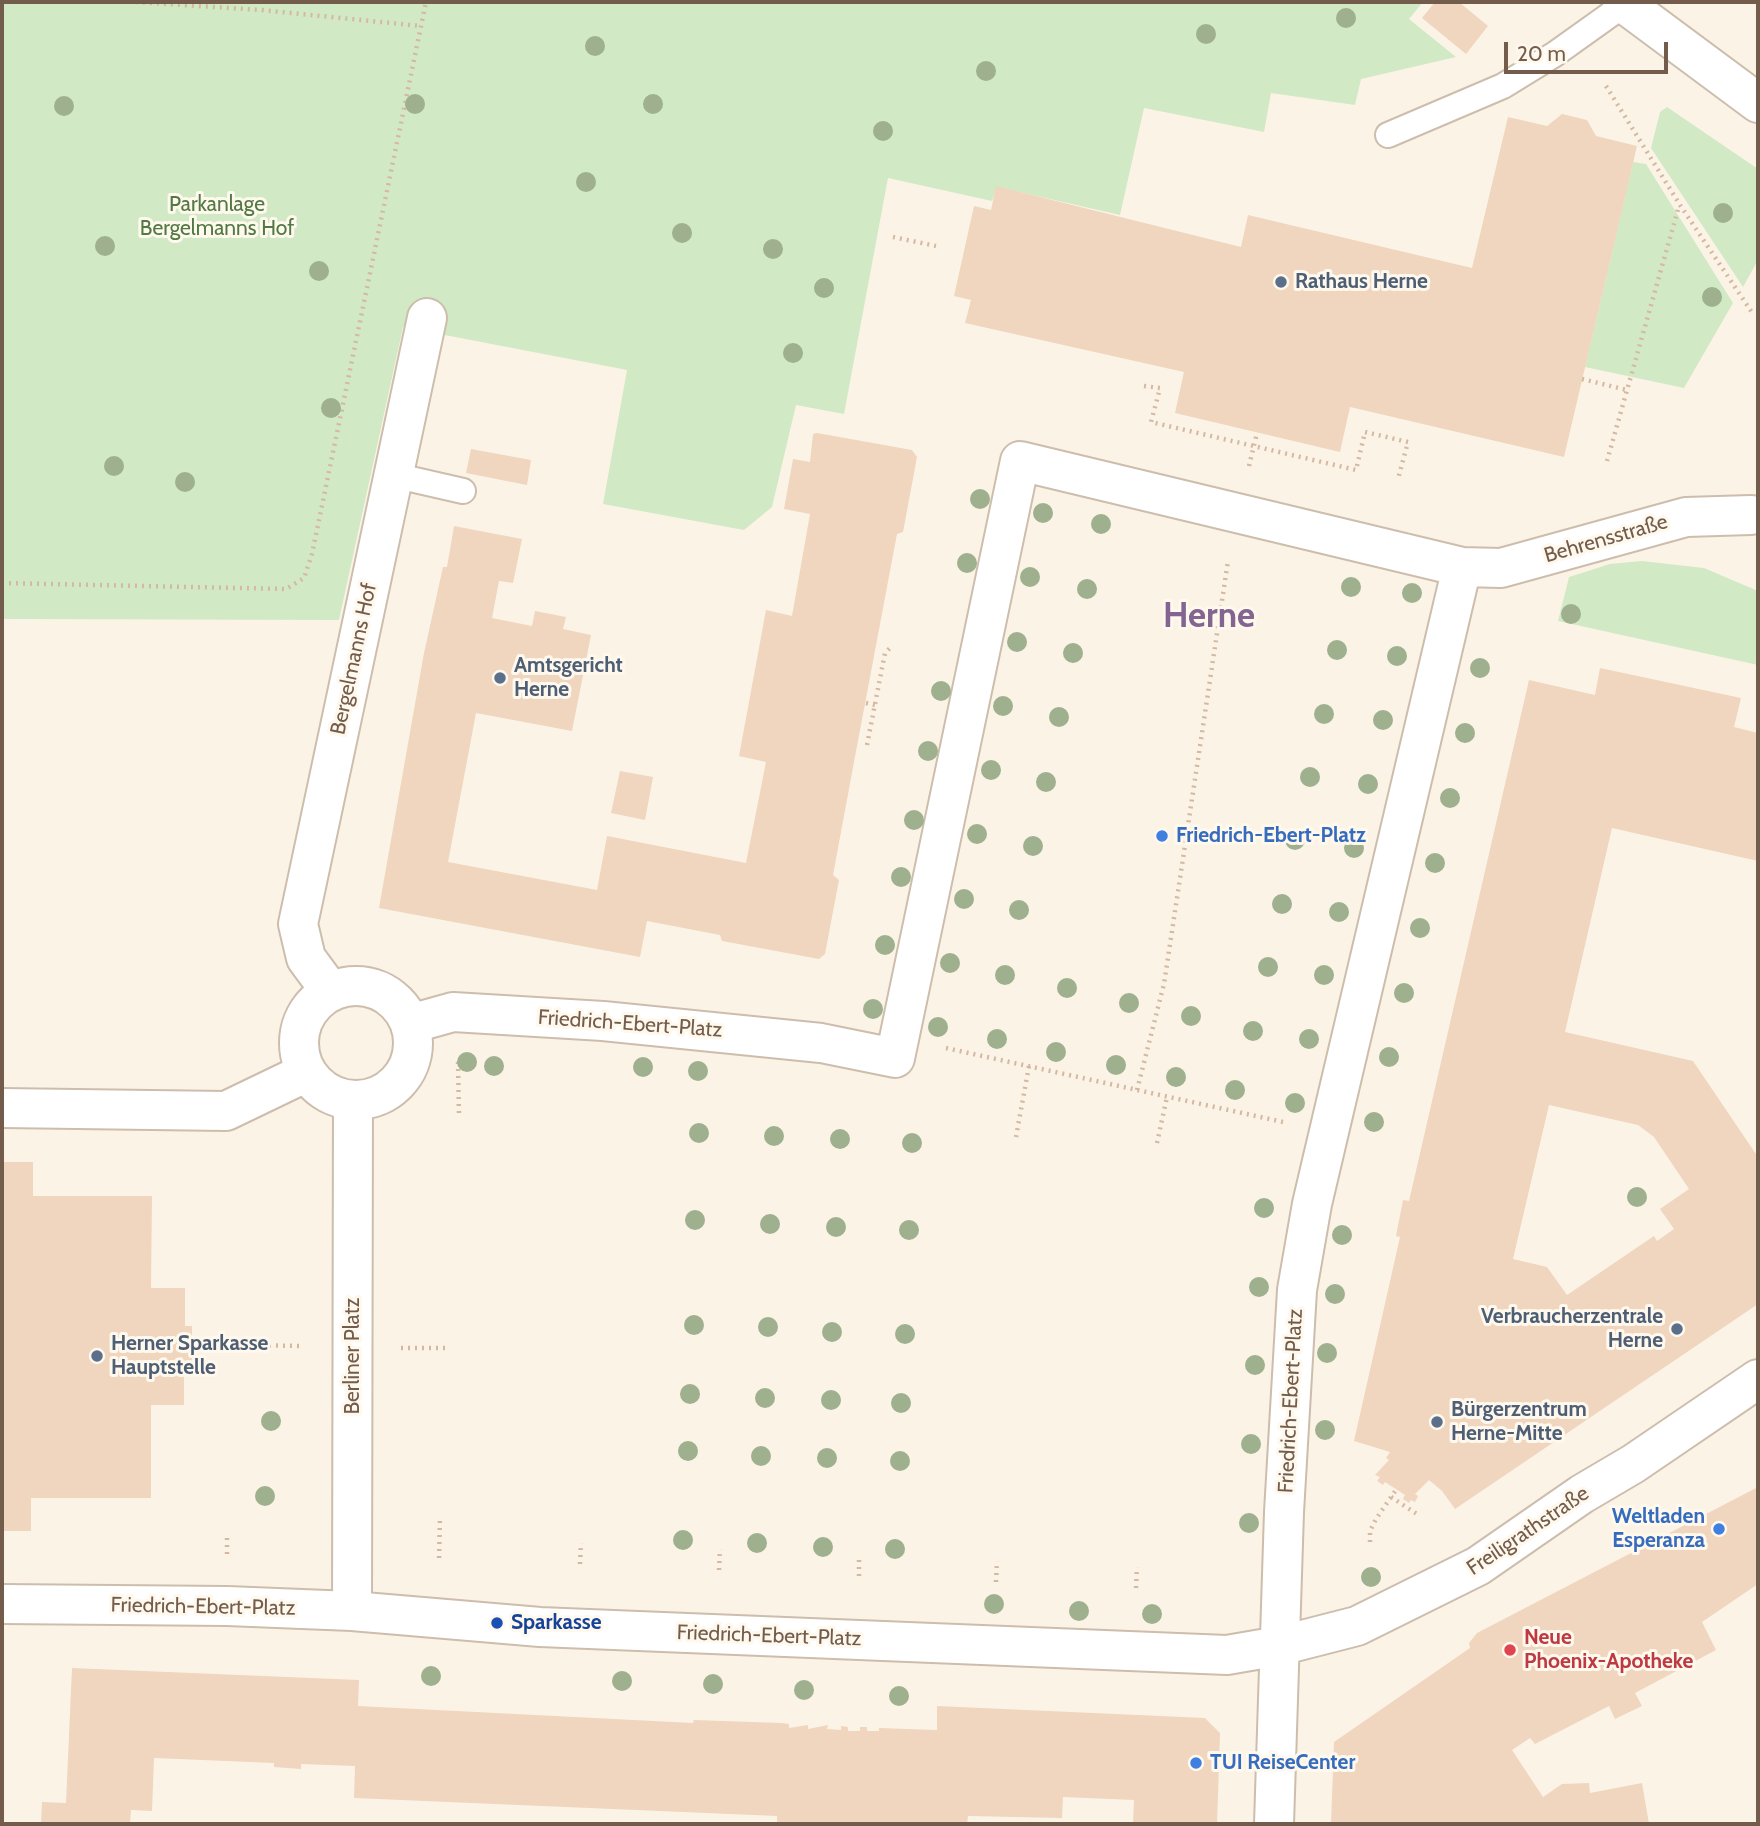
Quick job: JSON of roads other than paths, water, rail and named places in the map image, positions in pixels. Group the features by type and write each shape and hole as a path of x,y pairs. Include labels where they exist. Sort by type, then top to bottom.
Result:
{"street":[{"path":"1623,3 1758,103"},
{"name":"Bergelmanns Hof","path":"331,992 306,958 298,924 427,318"},
{"name":"Friedrich-Ebert-Platz","path":"2,1604 227,1606 352,1611 540,1627 1159,1654 1227,1655 1279,1646 1297,1290 1311,1204 1462,566 1020,461 895,1058 821,1043 603,1021 453,1012 410,1024"},
{"name":"Behrensstraße","path":"1462,566 1501,568 1686,517 1756,513"},
{"path":"346,986 378,990 403,1009 410,1024 412,1056 397,1083 384,1093 353,1100 326,1091 307,1072 300,1057 302,1026 307,1012 331,992 346,986"},
{"path":"2,1108 226,1111 307,1072"},
{"name":"Berliner Platz","path":"352,1611 353,1100"},
{"name":"Freiligrathstraße","path":"1279,1646 1357,1626 1478,1566 1582,1494 1633,1464 1758,1379"},
{"path":"1274,1824 1279,1646"}],"lane":[{"path":"1388,135 1503,86 1555,54 1623,3"},
{"path":"393,475 463,491"}],"place":[{"name":"Rathaus Herne","path":"1281,282"},
{"name":"Amtsgericht Herne","path":"500,678"},
{"name":"Friedrich-Ebert-Platz","path":"1162,836"},
{"name":"Verbraucherzentrale Herne","path":"1677,1329"},
{"name":"Herner Sparkasse Hauptstelle","path":"97,1356"},
{"name":"Bürgerzentrum Herne-Mitte","path":"1437,1422"},
{"name":"Weltladen Esperanza","path":"1719,1529"},
{"name":"Sparkasse","path":"497,1623"},
{"name":"Neue Phoenix-Apotheke","path":"1510,1650"},
{"name":"TUI ReiseCenter","path":"1196,1763"}],"district":[{"name":"Herne","path":"1209,617"}],"park label":[{"name":"Parkanlage Bergelmanns Hof","path":"217,217"}]}
